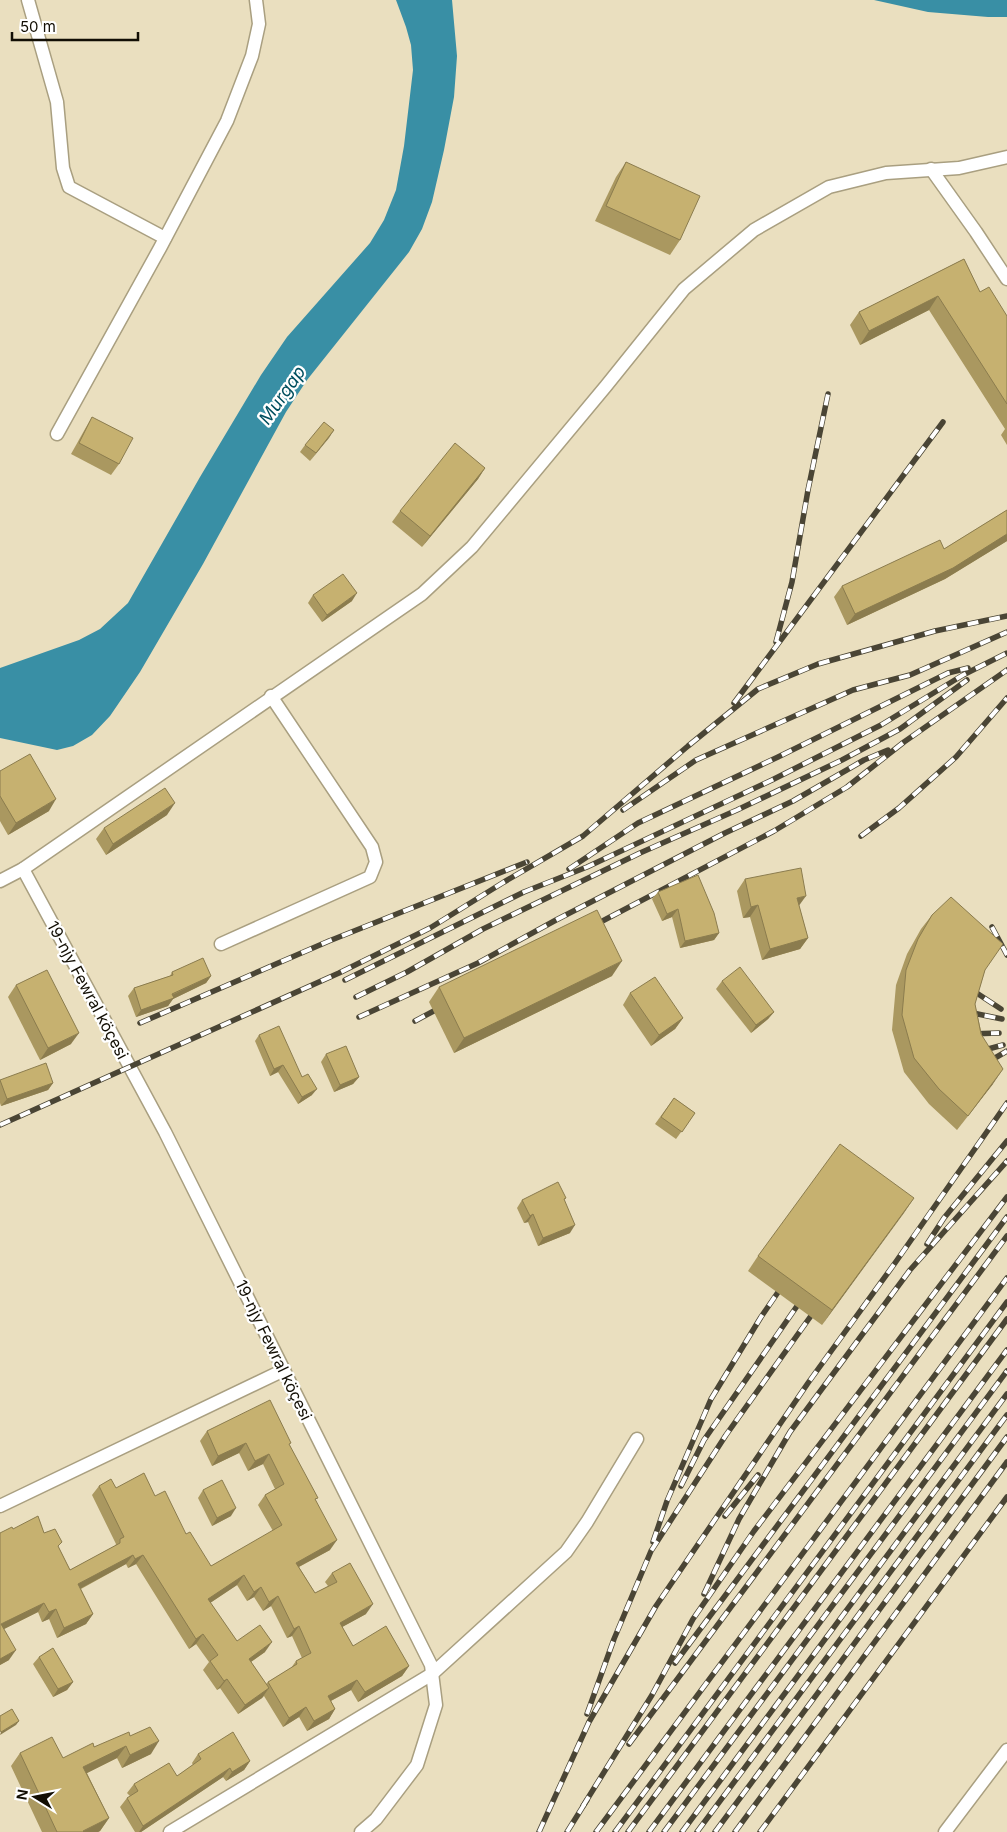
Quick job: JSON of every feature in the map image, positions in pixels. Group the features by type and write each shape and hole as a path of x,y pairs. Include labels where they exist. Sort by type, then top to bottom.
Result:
{"street":[{"path":"28,0 57,102 63,168 69,187 165,238"},
{"path":"56,434 165,238 227,121 252,56 259,24 256,0"},
{"path":"0,881 23,869 271,696 422,594 472,547 684,289 754,230 829,187 886,173 959,168 1007,157"},
{"path":"931,170 1007,279"},
{"path":"221,944 370,877 376,862 372,847 271,696"},
{"name":"19-njy Fewral köçesi","path":"23,869 165,1132 431,1665 436,1705 417,1765 376,1820 361,1832"},
{"path":"0,1506 284,1370"},
{"path":"170,1832 432,1674 566,1552 587,1522 636,1438"},
{"path":"945,1832 1007,1750"}],"water":[{"name":"Murgap","path":"396,0 452,0 457,56 454,97 432,202 422,229 409,252 307,380 286,412 203,564 140,672 110,716 92,735 73,746 57,750 0,738 0,668 79,640 100,629 128,603 261,375 287,337 370,243 384,220 396,190 404,146 413,70 411,45"},
{"path":"874,0 1007,0 1007,17 928,12"}],"building":[{"path":"626,162 700,196 680,240 606,206"},
{"path":"964,259 980,292 989,287 1007,316 1007,404 938,296 869,331 859,312"},
{"path":"92,417 133,438 119,464 79,443"},
{"path":"324,422 334,430 316,453 305,445"},
{"path":"455,443 485,468 430,536 400,511"},
{"path":"1007,510 1007,534 953,568 855,614 842,586 940,540 944,549"},
{"path":"343,574 357,593 327,615 313,595"},
{"path":"30,754 56,799 16,823 0,796 0,771"},
{"path":"165,788 175,803 113,844 104,828"},
{"path":"801,868 806,896 797,898 808,938 770,949 758,905 751,907 745,879"},
{"path":"698,875 714,913 719,933 685,941 678,909 667,914 658,892"},
{"path":"951,897 1003,944 985,970 975,1004 981,1034 1003,1069 968,1116 939,1089 914,1058 902,1015 906,970 918,939 932,915"},
{"path":"597,910 622,961 464,1038 439,987"},
{"path":"203,958 211,976 172,994 174,998 141,1010 134,988 173,975 172,972"},
{"path":"740,967 774,1012 756,1025 722,981"},
{"path":"47,970 79,1033 48,1048 16,985"},
{"path":"655,977 683,1018 659,1035 630,993"},
{"path":"279,1026 302,1077 308,1074 317,1089 302,1097 283,1065 274,1069 259,1035"},
{"path":"346,1046 359,1077 340,1085 326,1054"},
{"path":"46,1063 53,1083 7,1099 0,1080"},
{"path":"674,1098 695,1113 682,1132 661,1117"},
{"path":"840,1144 914,1198 832,1310 758,1256"},
{"path":"558,1182 566,1198 564,1199 575,1225 543,1238 533,1214 530,1216 522,1200"},
{"path":"270,1400 291,1443 289,1444 318,1498 315,1499 337,1540 296,1563 315,1593 337,1582 332,1573 350,1563 373,1604 340,1623 353,1646 386,1626 409,1666 365,1692 357,1680 328,1696 335,1709 314,1721 306,1707 289,1718 268,1682 297,1664 296,1661 311,1653 299,1626 294,1629 278,1596 269,1602 261,1587 254,1592 244,1575 208,1599 237,1641 260,1625 272,1642 249,1659 269,1688 245,1705 227,1679 224,1681 210,1661 218,1655 203,1634 196,1639 143,1555 135,1559 133,1555 78,1584 93,1614 64,1628 56,1609 49,1612 44,1603 1,1624 16,1650 0,1659 0,1533 12,1527 13,1529 38,1516 44,1533 55,1529 62,1542 58,1546 70,1570 120,1543 120,1539 124,1537 99,1486 111,1479 116,1488 144,1473 155,1496 165,1491 186,1534 190,1532 211,1566 282,1525 265,1495 284,1484 269,1454 255,1461 246,1443 218,1456 207,1431"},
{"path":"222,1480 236,1508 217,1518 203,1490"},
{"path":"53,1648 73,1682 58,1689 39,1657"},
{"path":"12,1709 19,1721 1,1732 0,1716"},
{"path":"150,1727 159,1741 130,1755 126,1746 83,1767 109,1818 84,1832 57,1832 20,1753 52,1737 63,1758 93,1743 94,1747 129,1732 130,1736"},
{"path":"233,1732 250,1761 232,1772 230,1768 143,1826 127,1798 138,1791 134,1784 169,1763 177,1776 201,1759 198,1754"}],"railway":[{"path":"776,642 792,582 808,490 828,394"},
{"path":"734,703 943,422"},
{"path":"0,1125 339,973 430,928 583,836 758,689 818,664 935,631 1007,616"},
{"path":"623,810 696,760 853,690 910,675 1007,632"},
{"path":"345,980 524,892 587,867 772,780 881,725 963,675 1007,653"},
{"path":"569,869 638,823 778,757 948,673 968,668"},
{"path":"591,927 774,831 847,787 904,742 1007,670"},
{"path":"356,997 407,972 483,929 640,853 737,810 842,760 900,729 967,680"},
{"path":"861,836 899,808 956,757 1007,698"},
{"path":"359,1017 478,963 556,920 725,833 793,801 864,760 888,750"},
{"path":"140,1023 329,941 527,862"},
{"path":"992,927 1007,955"},
{"path":"966,986 1001,1009"},
{"path":"415,1021 445,1005"},
{"path":"963,1011 1002,1019"},
{"path":"969,1034 999,1033"},
{"path":"977,1052 1003,1045"},
{"path":"983,1065 1007,1051"},
{"path":"539,1832 589,1722 656,1606 808,1383 1007,1103"},
{"path":"927,1244 944,1218 1007,1141"},
{"path":"704,1594 739,1519 790,1432 910,1270 1007,1161"},
{"path":"583,1806 652,1695 693,1619 754,1531 1007,1197"},
{"path":"675,1663 1007,1217"},
{"path":"629,1744 1007,1236"},
{"path":"596,1832 1007,1278"},
{"path":"653,1542 667,1501 711,1399 761,1317 785,1282"},
{"path":"681,1486 704,1440 804,1296"},
{"path":"615,1832 1007,1302"},
{"path":"587,1714 614,1639 651,1551 726,1435 818,1306"},
{"path":"628,1832 1007,1319"},
{"path":"649,1832 1007,1350"},
{"path":"664,1832 1007,1371"},
{"path":"682,1832 1007,1394"},
{"path":"697,1832 1007,1415"},
{"path":"715,1832 1007,1437"},
{"path":"735,1832 1007,1462"},
{"path":"725,1516 758,1475"},
{"path":"760,1832 1007,1497"},
{"path":"567,1832 587,1800"}]}
